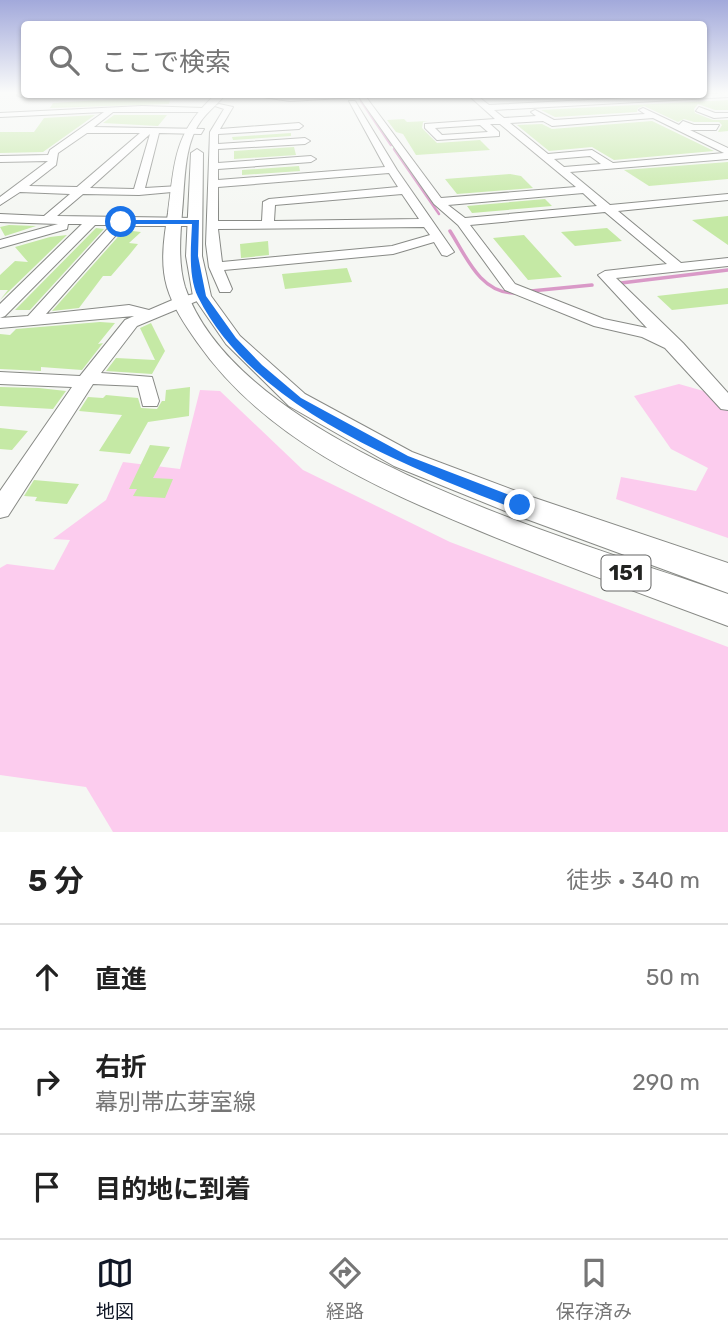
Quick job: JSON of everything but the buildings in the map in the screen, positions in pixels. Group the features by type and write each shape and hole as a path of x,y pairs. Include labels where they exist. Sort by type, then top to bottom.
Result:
{"main road":[{"name":"151","path":"201,132 179,189 175,222 174,282 203,295 233,340 259,367 298,400 403,459 520,505 728,578"},
{"name":"151","path":"201,132 197,145 194,256 203,295 210,348 239,381 281,416 359,464 524,536 728,610"}],"street":[{"path":"0,202 53,163 53,152 82,132"},
{"path":"0,509 118,336 131,323 147,314 203,295 216,268 212,244 214,147 201,132 145,132"},
{"path":"46,220 151,132"},
{"path":"139,192 151,132"},
{"path":"301,132 318,175"},
{"path":"373,132 392,170 447,251"},
{"path":"383,132 438,202 462,222 510,287 600,323 647,333 677,347"},
{"path":"434,132 440,138 496,134 493,132"},
{"path":"515,132 678,267"},
{"path":"687,132 728,154"},
{"path":"718,147 699,149 680,139 728,138"},
{"path":"214,147 304,141"},
{"path":"559,170 728,154"},
{"path":"545,158 561,156 567,161 599,158 611,166"},
{"path":"0,159 31,160 53,157"},
{"path":"213,166 311,159"},
{"path":"213,184 392,170"},
{"path":"18,188 139,192 179,189"},
{"path":"268,225 269,202 405,190"},
{"path":"438,202 583,190"},
{"path":"462,222 728,197"},
{"path":"214,225 346,221 403,213"},
{"path":"0,218 196,222"},
{"path":"0,244 65,226 73,220"},
{"path":"320,220 429,223"},
{"path":"2,322 92,221"},
{"path":"32,320 121,222"},
{"path":"216,268 393,250 438,237"},
{"path":"605,275 728,262"},
{"path":"605,275 677,347 728,404"},
{"path":"2,322 129,310 147,314"},
{"path":"0,378 146,381 150,401"}],"shaded area":[{"path":"679,384 728,398 728,538 616,499 621,477 696,491 708,468 671,449 634,396"},
{"path":"200,390 220,391 303,470 450,542 728,647 728,832 113,832 86,787 0,775 0,568 7,564 54,570 70,540 53,539 106,500 123,462 180,469"}],"waterway":[{"path":"382,132 391,145"},
{"path":"394,149 439,214"},
{"path":"450,231 468,262 483,280 492,287 514,293"},
{"path":"621,283 728,270"},
{"path":"531,291 592,285"}],"route":[{"path":"121,222 196,222 194,256 202,296 233,340 259,367 298,400 403,459 520,505"}]}
